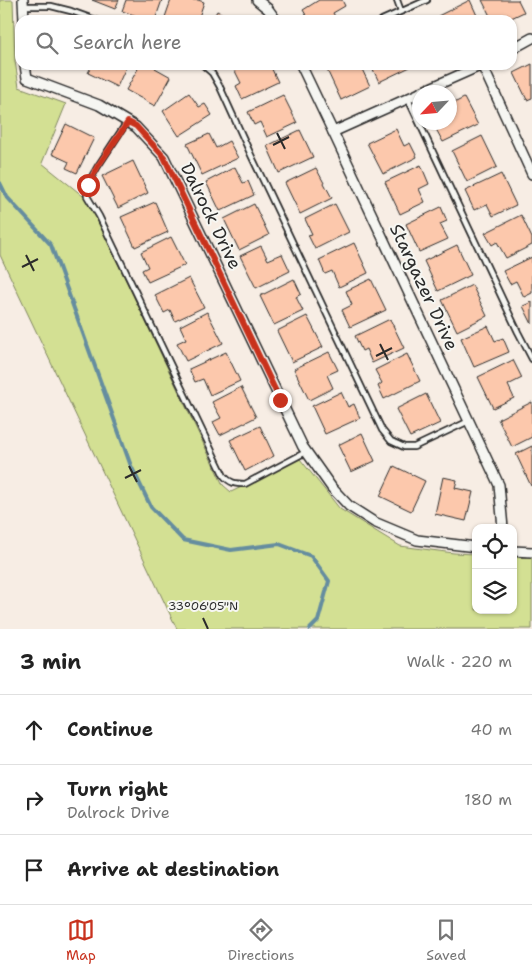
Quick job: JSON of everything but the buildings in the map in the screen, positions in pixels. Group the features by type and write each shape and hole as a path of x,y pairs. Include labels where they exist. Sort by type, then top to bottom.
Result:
{"street":[{"path":"257,0 272,15"},
{"path":"517,46 532,38"},
{"name":"Dalrock Drive","path":"26,70 27,78 99,105 136,126 164,157 303,447 332,488 349,506 374,522 417,540 472,547"},
{"name":"Stargazer Drive","path":"303,70 499,485 503,524"},
{"path":"438,85 471,70"},
{"path":"484,70 532,174"},
{"path":"334,132 412,97"},
{"path":"517,551 532,552"}],"lane":[{"path":"397,0 402,12"},
{"path":"394,15 427,0"},
{"path":"23,3 51,6 82,15"},
{"path":"209,70 220,87 382,430 391,441 404,447 414,447 469,421"},
{"path":"408,99 532,359"},
{"path":"128,122 91,179 88,185 87,196 224,476 230,482 245,484 306,452"}],"green space":[{"path":"0,0 13,0 15,70 19,87 66,104 42,163 88,200 223,485 231,492 300,459 340,509 400,546 472,554 472,614 517,614 517,557 532,558 532,629 177,629 0,255"}],"waterway":[{"path":"0,183 7,197 51,245 131,466 151,507 183,540 231,550 279,544 311,556 329,581 318,621 310,629"}],"route":[{"path":"88,185 98,166 128,122 136,126 164,157 280,400"}]}
